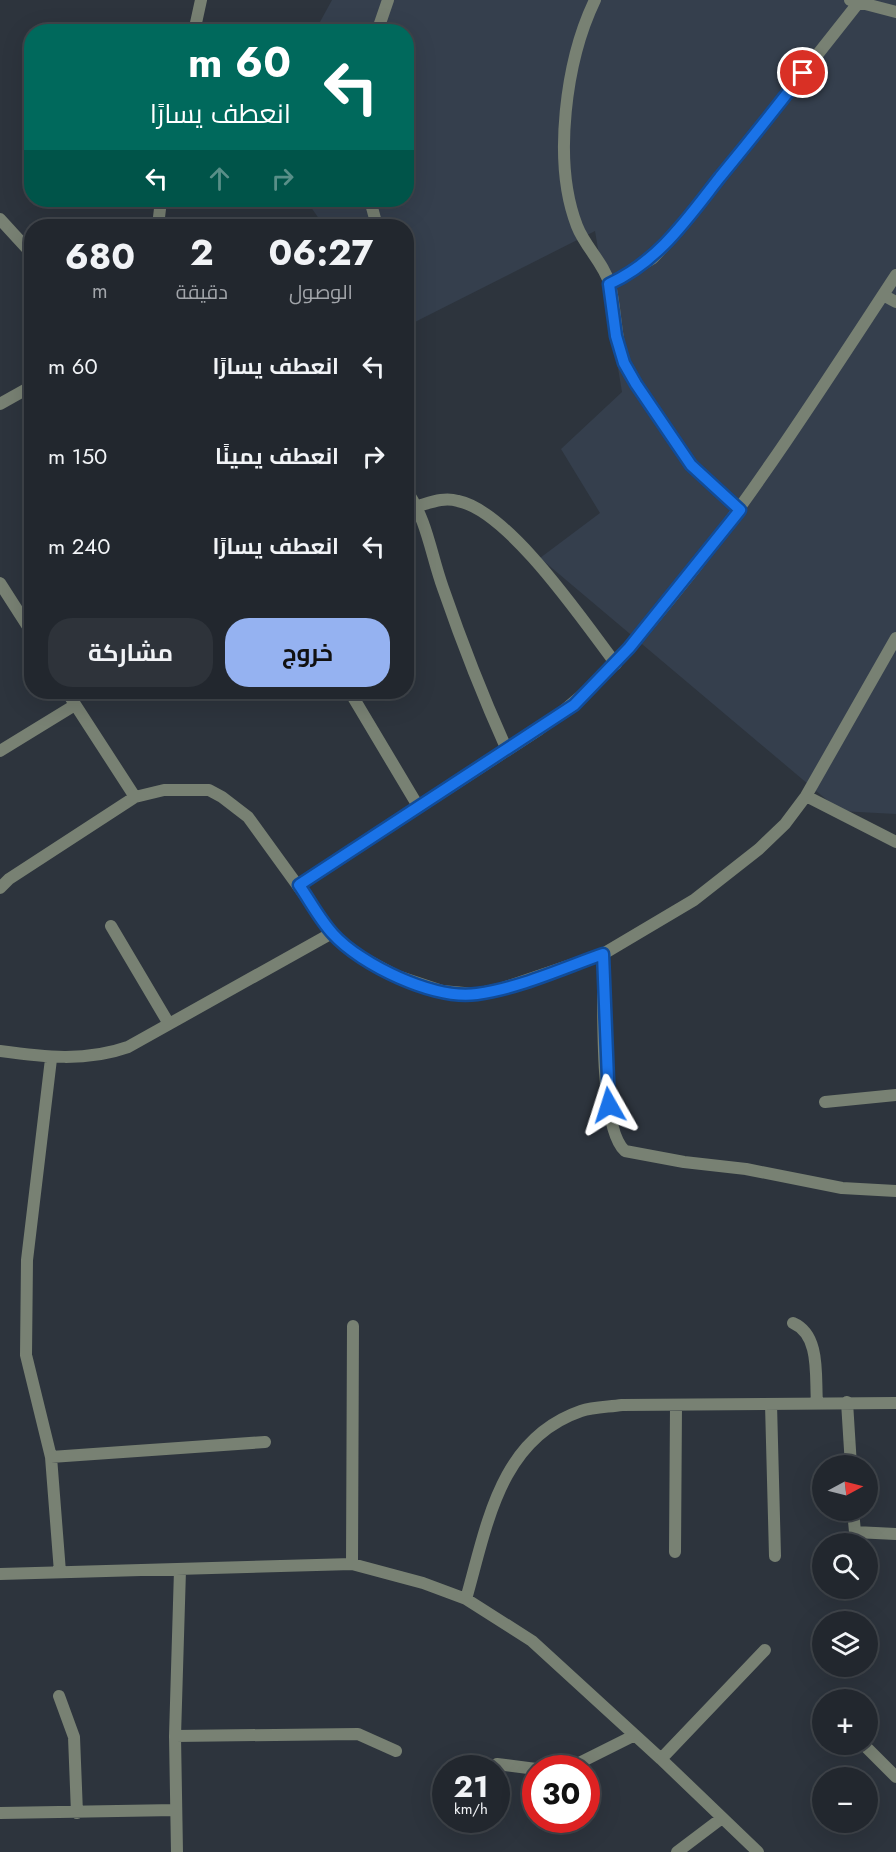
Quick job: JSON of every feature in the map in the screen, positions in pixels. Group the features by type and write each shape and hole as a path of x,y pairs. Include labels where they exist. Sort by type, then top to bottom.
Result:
{"street":[{"path":"196,24 201,0"},
{"path":"380,24 388,0"},
{"path":"596,0 586,18 572,66 566,102 564,145 568,188 576,225 609,284 616,336 624,363 636,384 691,465 740,510"},
{"path":"609,284 638,269 653,258 678,231 854,1 896,12"},
{"path":"0,219 24,245"},
{"path":"299,885 574,705 616,664 740,510 896,275"},
{"path":"883,295 896,302"},
{"path":"0,404 24,390"},
{"path":"418,506 442,499 460,501 490,516 523,545 616,664"},
{"path":"414,501 418,506 443,590 479,689 507,750"},
{"path":"0,583 24,620"},
{"path":"0,888 9,879 135,797 164,790 188,788 209,790 248,817 332,933 354,952 397,976 460,994 500,989 603,954 665,918 736,868 785,825 806,796 895,642"},
{"path":"71,699 135,797"},
{"path":"354,699 417,806"},
{"path":"0,752 75,705"},
{"path":"806,796 896,842"},
{"path":"111,926 169,1024"},
{"path":"0,1051 51,1059 115,1052 332,933"},
{"path":"603,954 606,1088 614,1134 618,1145 625,1151 684,1162 746,1169 842,1188 896,1191"},
{"path":"51,1059 27,1260 26,1355 51,1457 60,1572"},
{"path":"825,1102 896,1095"},
{"path":"794,1323 802,1327 811,1340 817,1403"},
{"path":"352,1564 353,1326"},
{"path":"847,1402 850,1455"},
{"path":"466,1599 496,1494 510,1467 531,1442 556,1422 582,1411 622,1405 896,1403"},
{"path":"771,1404 775,1556"},
{"path":"675,1406 675,1552"},
{"path":"51,1457 265,1442"},
{"path":"854,1521 855,1532 896,1534"},
{"path":"0,1574 352,1564 423,1583 466,1599 532,1641 758,1852"},
{"path":"177,1852 175,1736 180,1570"},
{"path":"661,1759 765,1650"},
{"path":"59,1696 74,1737 77,1813"},
{"path":"175,1736 358,1734 396,1751"},
{"path":"595,1755 635,1735"},
{"path":"874,1755 896,1777"},
{"path":"0,1814 176,1810"},
{"path":"677,1852 722,1818"}],"shaded area":[{"path":"332,0 896,0 896,814 840,811 540,558 600,513 561,449 622,392 595,231 414,322 414,219 319,219 311,207 414,207 414,24 319,24"}],"route":[{"path":"609,1105 606,1088 603,954 500,989 475,994 442,991 397,976 343,944 332,933 299,885 574,705 616,664 740,510 691,465 636,384 624,363 616,336 609,284 623,278 653,258 678,231 803,73"}]}
